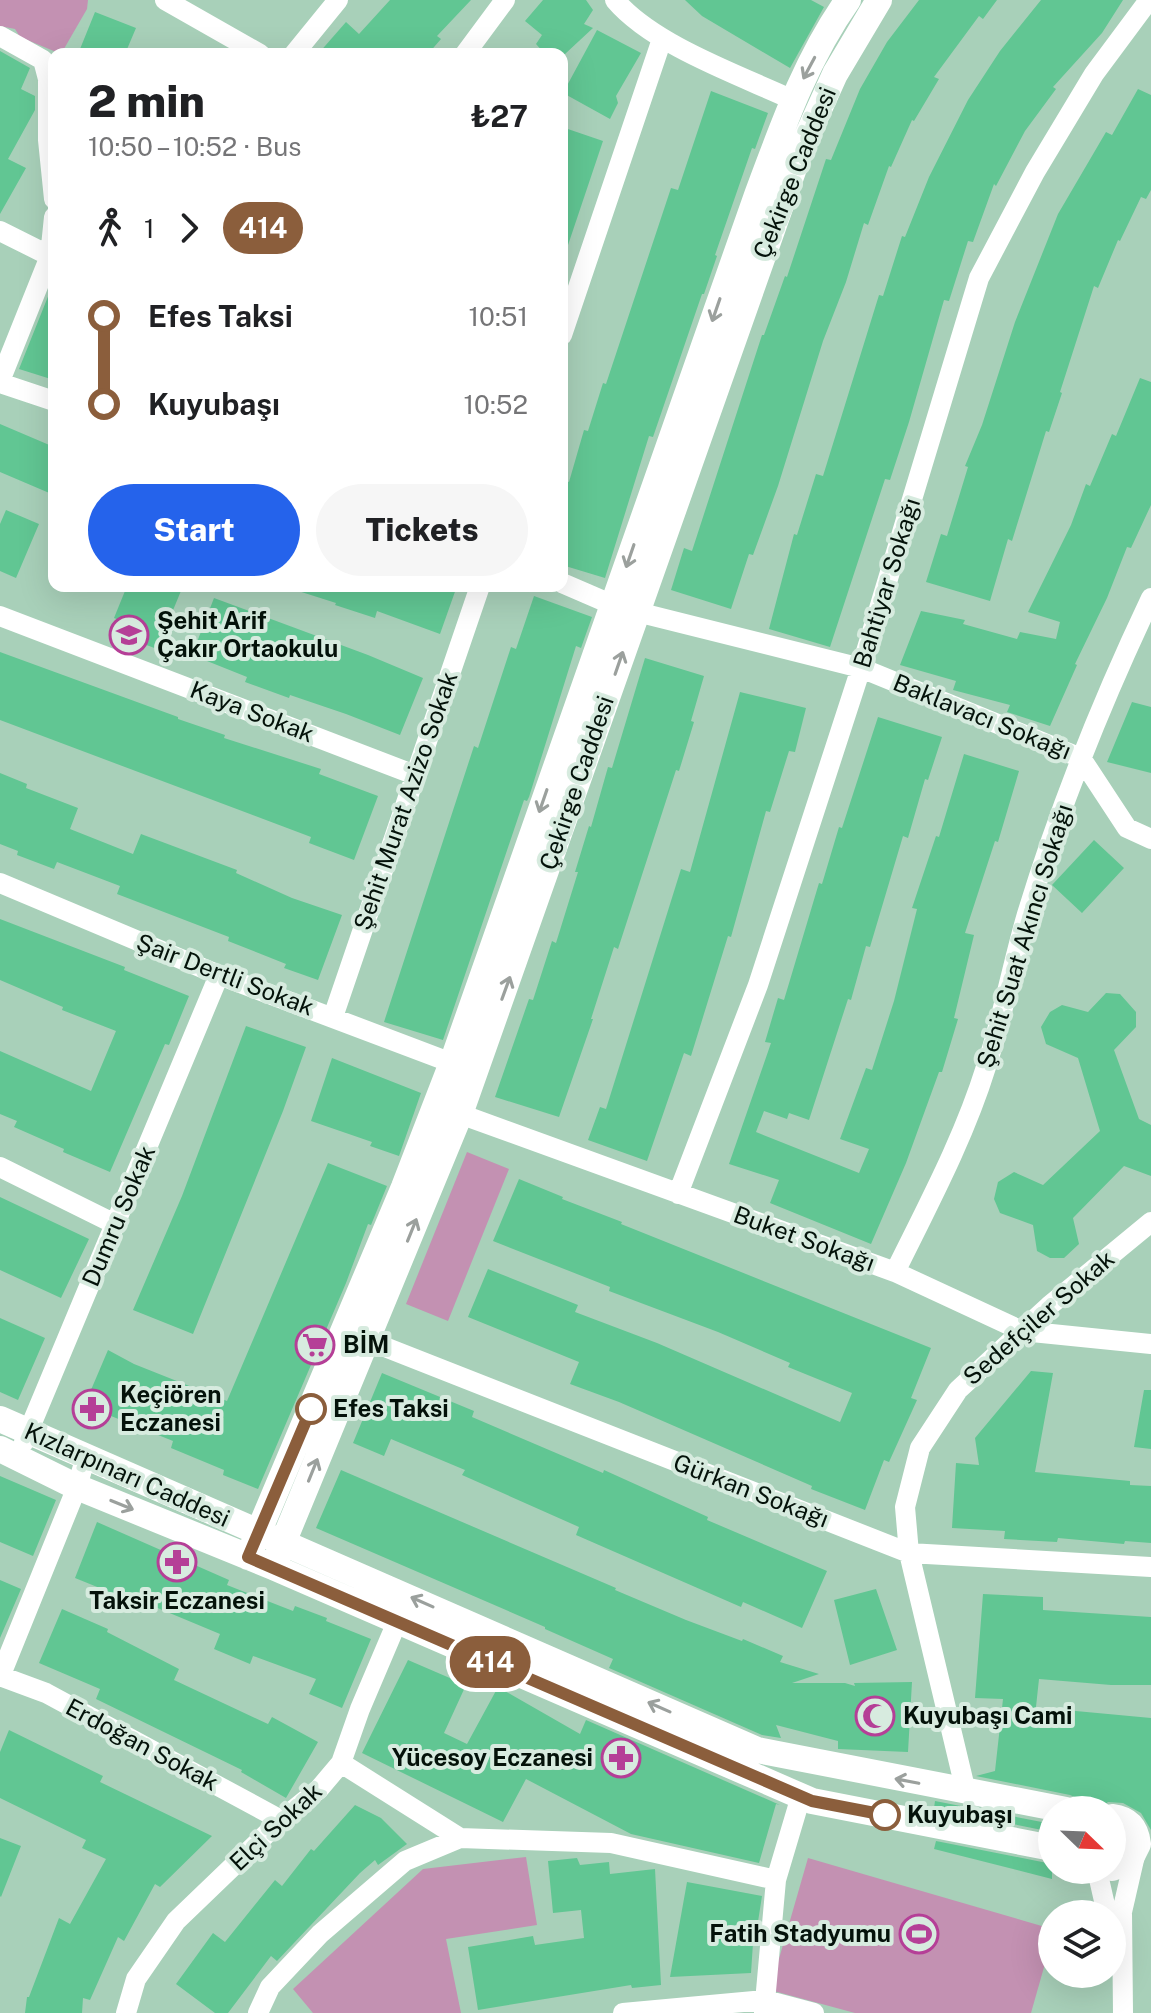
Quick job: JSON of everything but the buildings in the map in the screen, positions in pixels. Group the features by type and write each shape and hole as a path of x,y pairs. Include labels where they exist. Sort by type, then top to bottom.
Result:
{"main road":[{"name":"Çekirge Caddesi","path":"273,1567 460,1114 757,195 793,100 836,16 848,0"},
{"name":"Çekirge Caddesi","path":"248,1557 404,1187 799,154 835,74 879,0"},
{"name":"Kızlarpınarı Caddesi","path":"0,1419 757,1750 1038,1805"},
{"name":"Kızlarpınarı Caddesi","path":"8,1453 77,1487 273,1567 812,1801 1038,1845"},
{"path":"1126,1817 1151,1818"},
{"path":"1126,1821 1144,1850 1126,1863"}],"street":[{"path":"165,0 249,48"},
{"path":"299,48 338,0"},
{"path":"469,48 505,0"},
{"path":"615,0 630,18 662,39 793,100"},
{"name":"Bahtiyar Sokağı","path":"678,1194 758,985 861,668 979,278 1035,172 1094,74 1149,0"},
{"path":"0,36 43,60 48,79 48,140"},
{"path":"568,317 662,39"},
{"path":"0,231 48,255"},
{"path":"48,261 0,382 48,399"},
{"name":"Baklavacı Sokağı","path":"568,585 625,608 861,668 1081,758 1127,828 1151,839"},
{"name":"Şehit Murat Azizo Sokak","path":"333,1017 478,592"},
{"name":"Şehit Suat Akıncı Sokağı","path":"895,1272 944,1173 986,1068 1027,914 1081,758 1109,686 1151,598"},
{"name":"Kaya Sokak","path":"0,616 415,775"},
{"name":"Şair Dertli Sokak","path":"0,883 219,975 452,1063"},
{"name":"Dumru Sokak","path":"8,1453 29,1432 219,975"},
{"name":"Buket Sokağı","path":"460,1114 895,1272 1022,1331 1151,1344"},
{"path":"0,1167 115,1224"},
{"name":"Sedefçiler Sokak","path":"966,1792 909,1553 905,1507 920,1448 958,1390 1022,1331 1151,1222"},
{"name":"Gürkan Sokağı","path":"367,1340 909,1553 1151,1567"},
{"path":"0,1676 77,1487 86,1456"},
{"name":"Elçi Sokak","path":"126,2013 136,1979 176,1921 281,1820 319,1789 341,1763 397,1622"},
{"name":"Erdoğan Sokak","path":"0,1676 46,1693 281,1820"},
{"path":"341,1763 460,1838"},
{"path":"765,2007 776,1880 801,1796"},
{"path":"258,2013 270,1987 320,1934 405,1861 460,1838 611,1843 776,1880"},
{"path":"1123,2013 1122,1912 1144,1850"},
{"path":"1109,1988 1110,2013"},
{"path":"623,2013 765,2007 814,2013"}],"shaded area":[{"path":"0,0 88,0 87,9 64,48 48,49 20,37 15,29 0,26"},
{"path":"467,1152 509,1169 448,1321 406,1304"},
{"path":"526,1857 537,1925 446,1939 461,2013 313,2013 293,1989 423,1869"},
{"name":"Fatih Stadyumu","path":"808,1858 1038,1925 1038,1988 1031,2013 855,2013 770,1990"}],"bus line":[{"name":"414","path":"311,1409 248,1557 812,1801 885,1815"}],"place":[{"name":"Şehit Arif Çakır Ortaokulu","path":"129,635"},
{"name":"BİM","path":"315,1345"},
{"name":"Keçiören Eczanesi","path":"92,1409"},
{"name":"Efes Taksi","path":"311,1409"},
{"name":"Taksir Eczanesi","path":"177,1562"},
{"name":"Kuyubaşı Cami","path":"875,1716"},
{"name":"Yücesoy Eczanesi","path":"621,1758"},
{"name":"Kuyubaşı","path":"885,1815"},
{"name":"Fatih Stadyumu","path":"919,1934"}]}
